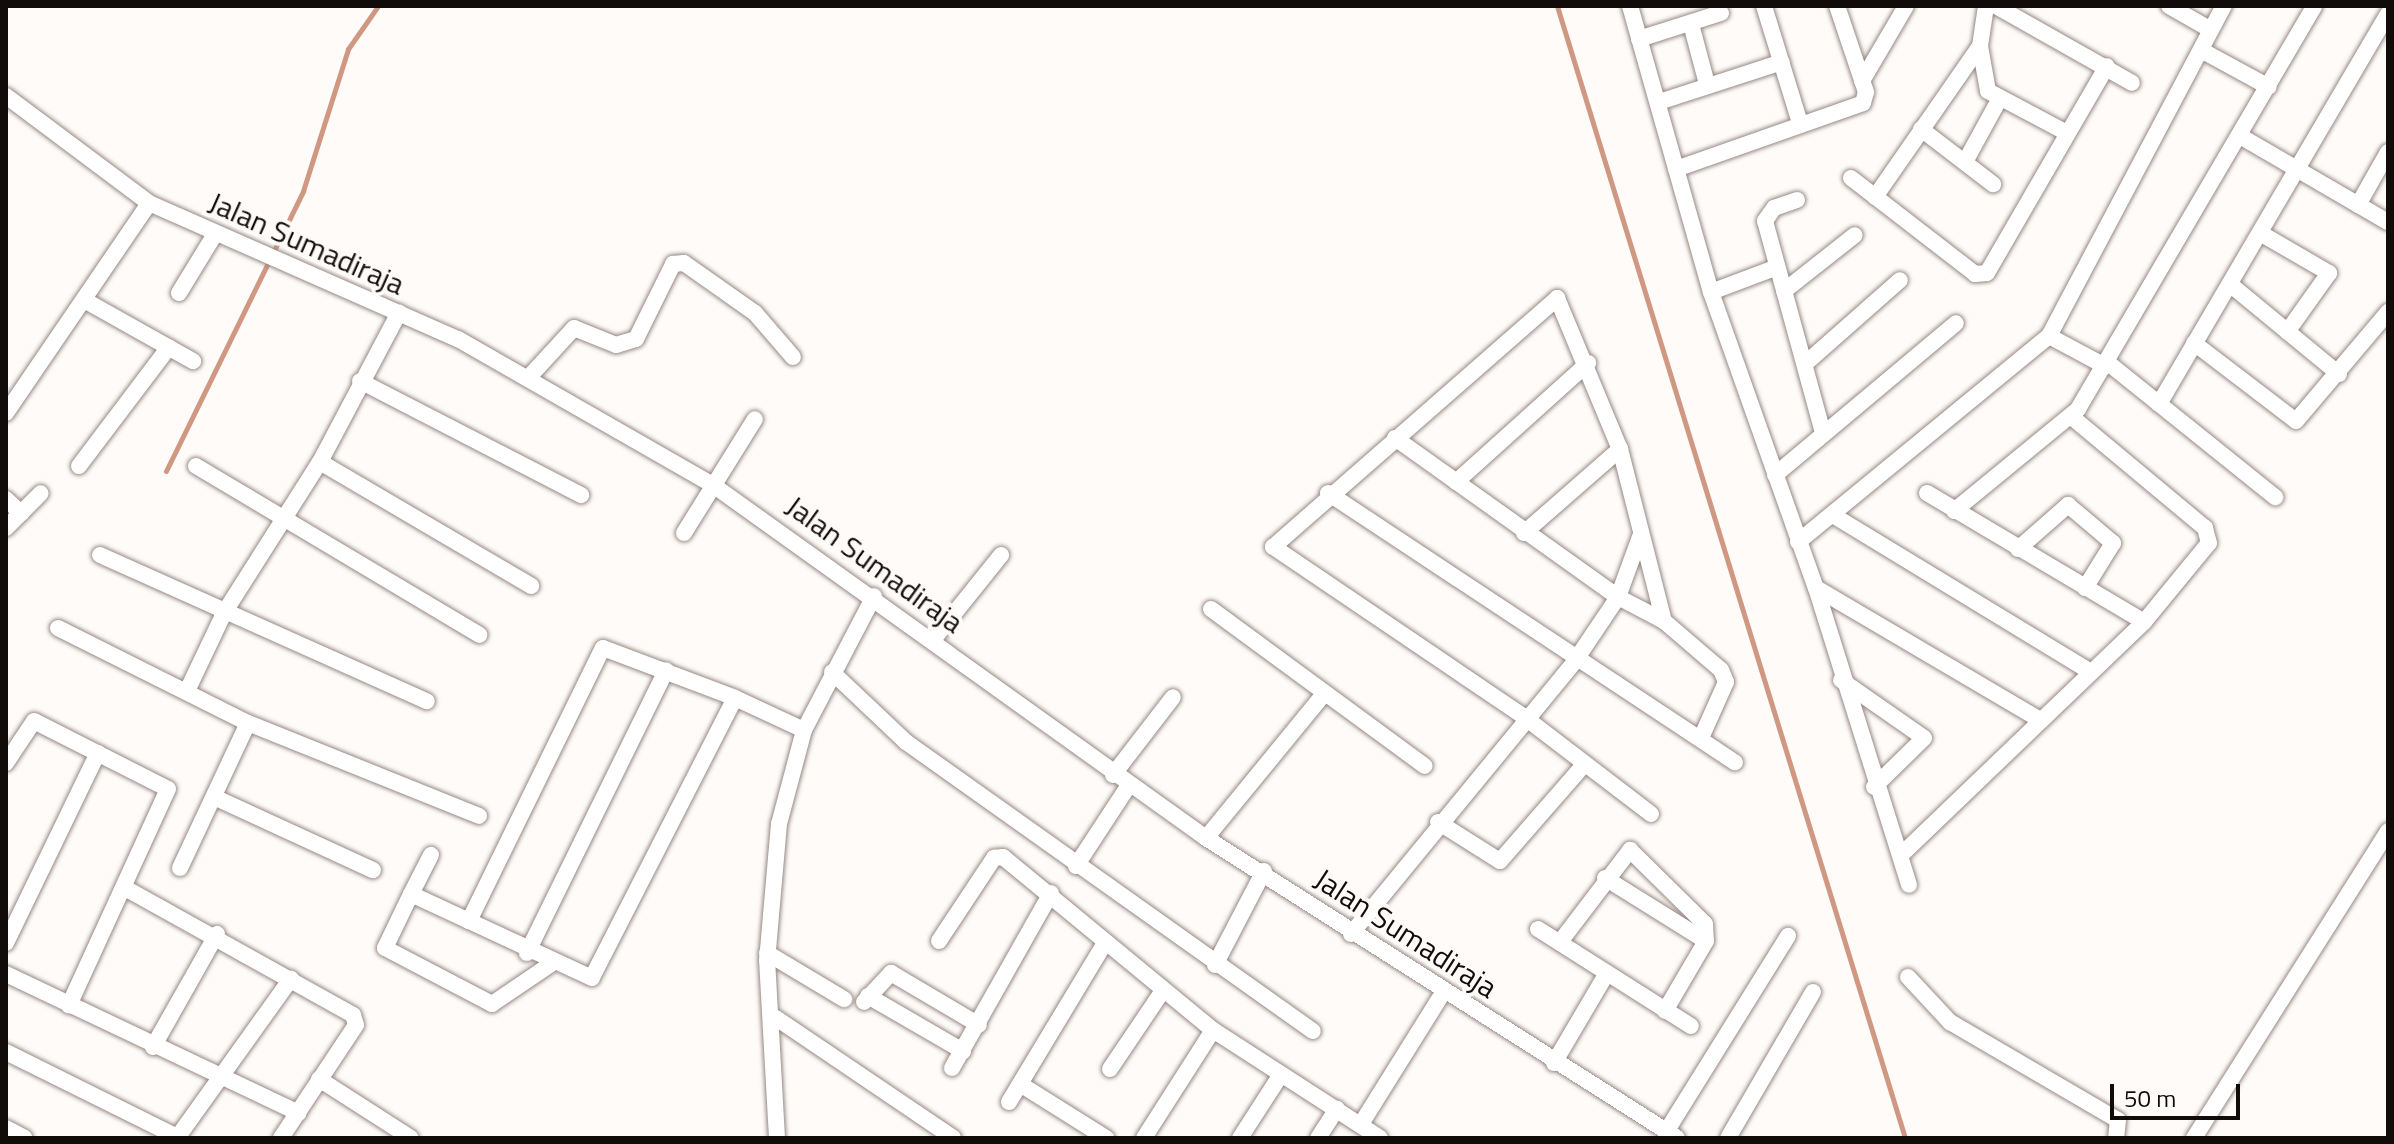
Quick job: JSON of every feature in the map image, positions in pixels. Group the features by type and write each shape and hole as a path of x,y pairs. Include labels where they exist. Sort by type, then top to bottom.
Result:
{"street":[{"path":"1630,6 1711,292 1816,588 1874,787 1901,855 1909,885"},
{"path":"1764,6 1800,123"},
{"path":"1676,169 1863,103 1862,81 1837,6"},
{"path":"1862,81 1906,6"},
{"path":"1986,6 1980,46 1984,84 1999,100 2067,133"},
{"path":"1996,6 2107,66 2132,83"},
{"path":"2169,6 2211,30"},
{"path":"1798,542 1836,517 2049,336 2224,6"},
{"path":"1954,511 2072,417 2106,364 2314,6"},
{"path":"1639,39 1721,13"},
{"path":"2159,404 2388,14"},
{"path":"1691,24 1707,84"},
{"path":"1875,197 1980,46"},
{"path":"2201,50 2269,87"},
{"path":"1659,102 1782,62"},
{"path":"1851,178 1983,275 2107,66"},
{"name":"Jalan Sumadiraja","path":"6,96 149,203 399,313 530,376 713,485 874,596 1113,775 1206,838 1264,871 1351,934 1672,1135"},
{"path":"1965,162 1999,100"},
{"path":"1921,129 1993,184"},
{"path":"2240,136 2388,222"},
{"path":"2358,205 2388,152"},
{"path":"1797,200 1774,208 1765,221 1823,433"},
{"path":"6,413 86,301 149,203"},
{"path":"2260,233 2329,273 2287,332"},
{"path":"179,293 215,234"},
{"path":"1784,291 1855,235"},
{"path":"530,376 574,328 616,345 636,339 673,264 684,263 755,313 793,357"},
{"path":"1711,292 1777,267"},
{"path":"1806,363 1900,280"},
{"path":"2231,285 2339,374"},
{"path":"1651,814 1583,766 1523,716 1274,550 1328,493 1554,299 1563,302 1620,449 1664,621"},
{"path":"86,301 193,361"},
{"path":"2194,343 2296,421 2339,374 2388,312"},
{"path":"187,691 224,613 320,462 360,381 399,313"},
{"path":"1775,475 1956,323"},
{"path":"2049,336 2106,364 2275,497"},
{"path":"79,466 169,347"},
{"path":"1456,482 1588,363"},
{"path":"360,381 581,495"},
{"path":"1901,855 2144,622 2211,535 2072,417"},
{"path":"684,533 755,419"},
{"path":"1395,438 1524,533 1618,597 1664,621 1724,675 1701,738"},
{"path":"1524,533 1620,449"},
{"path":"320,462 531,586"},
{"path":"196,466 479,635"},
{"path":"6,528 41,493"},
{"path":"1328,493 1575,661 1735,762"},
{"path":"1927,493 2144,622"},
{"path":"6,499 21,513"},
{"path":"2018,549 2068,505 2113,543 2085,588"},
{"path":"1836,517 2091,672"},
{"path":"1351,934 1523,716 1575,661 1618,597 1641,534"},
{"path":"100,555 224,613 427,701"},
{"path":"933,640 1001,555"},
{"path":"1816,588 2040,720"},
{"path":"777,1138 776,1018 767,953 779,824 804,730 874,596"},
{"path":"1211,609 1323,695 1425,766"},
{"path":"58,628 248,723 479,816"},
{"path":"469,921 599,652 610,647 804,730"},
{"path":"527,953 666,670"},
{"path":"832,672 906,742 1215,965 1313,1031"},
{"path":"1841,680 1924,738 1874,787"},
{"path":"1206,838 1323,695"},
{"path":"1113,775 1173,697"},
{"path":"411,894 527,953 592,978 735,698"},
{"path":"6,763 29,722 168,789 69,1005"},
{"path":"180,868 248,723"},
{"path":"6,943 98,753"},
{"path":"1438,822 1500,861 1583,766"},
{"path":"1076,866 1129,785"},
{"path":"214,797 373,870"},
{"path":"2194,1138 2388,831"},
{"path":"1560,942 1605,878 1630,850 1701,917 1706,941 1665,1011"},
{"path":"431,855 411,894 388,954 492,1004 551,964"},
{"path":"939,941 998,855 1051,893 1103,946 1213,1030 1380,1138"},
{"path":"1215,965 1264,871"},
{"path":"1605,878 1706,941"},
{"path":"125,888 217,934 353,1015 356,1025 281,1138"},
{"path":"952,1068 1051,893"},
{"path":"1538,929 1691,1026"},
{"path":"153,1047 217,934"},
{"path":"1672,1135 1788,936"},
{"path":"1009,1102 1103,946"},
{"path":"767,953 844,999"},
{"path":"963,1051 866,999 891,973 979,1025"},
{"path":"1554,1063 1607,973"},
{"path":"6,974 153,1047 299,1113"},
{"path":"1908,977 1950,1022 2118,1120 2116,1138"},
{"path":"6,1052 177,1138 291,979"},
{"path":"1110,1069 1162,992"},
{"path":"1728,1138 1813,992"},
{"path":"1361,1124 1443,993"},
{"path":"776,1018 953,1138"},
{"path":"1144,1138 1213,1030"},
{"path":"1240,1138 1280,1076"},
{"path":"319,1079 411,1138"},
{"path":"1020,1084 1106,1138"},
{"path":"1318,1138 1337,1109"},
{"path":"6,1128 25,1138"}],"waterway":[{"path":"166,471 303,191 348,49 378,6"},
{"path":"1557,6 1905,1138"}]}
